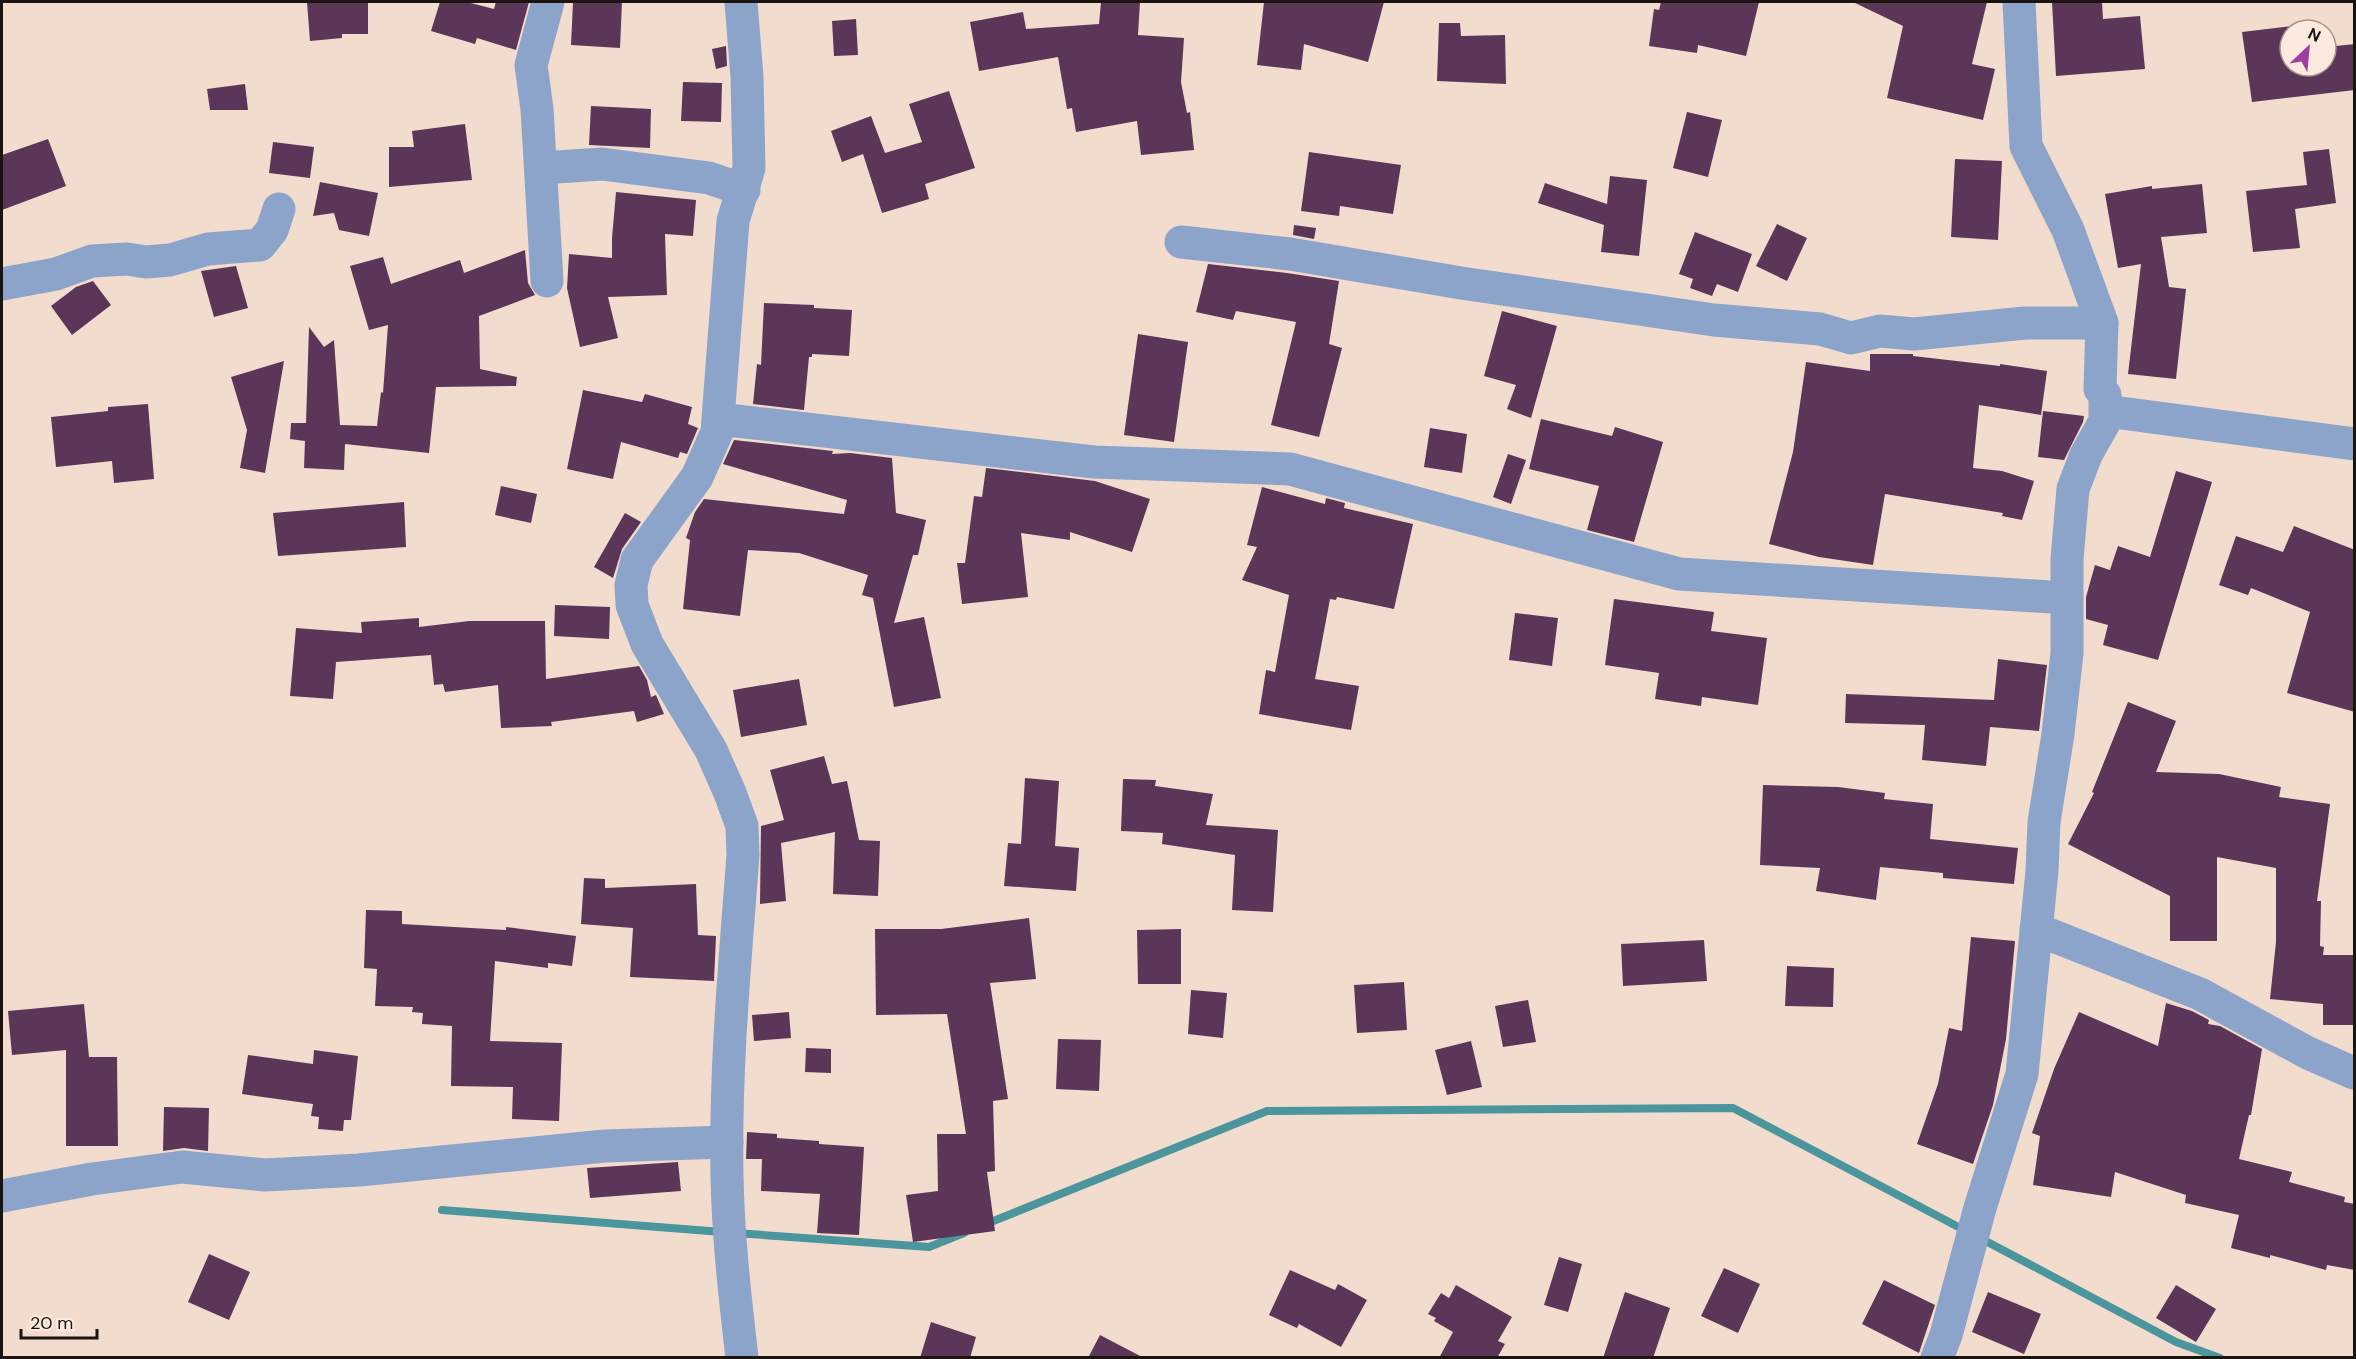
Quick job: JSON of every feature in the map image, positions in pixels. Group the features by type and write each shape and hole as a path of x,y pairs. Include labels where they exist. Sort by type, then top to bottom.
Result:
{"street":[{"path":"547,281 537,108 531,65 548,2"},
{"path":"741,2 747,77 749,168 734,221 717,432 697,477 637,560 631,585 632,606 647,644 711,750 741,826 743,855 729,1042 727,1142 729,1246 742,1358"},
{"path":"1937,1358 1946,1335 1980,1208 2022,1074 2044,822 2058,734 2067,653 2067,559 2073,489 2086,455 2105,421 2106,411 2105,395 2100,389 2102,323 2067,230 2026,146 2019,2"},
{"path":"541,168 602,164 709,178 744,190"},
{"path":"2,284 56,274 92,261 170,260 208,249 260,245 272,230 279,209"},
{"path":"1181,242 1290,254 1461,283 1714,320 1820,329 1851,338 1880,331 1914,334 2025,324 2102,323"},
{"path":"2106,411 2355,444"},
{"path":"719,419 1094,462 1290,470 1679,574 2067,598"},
{"path":"2036,929 2200,994 2308,1053 2355,1073"},
{"path":"2,1196 92,1179 182,1167 265,1175 336,1172 605,1146 727,1142"}],"building":[{"path":"307,2 368,2 368,34 342,34 342,38 310,41"},
{"path":"440,2 467,2 494,9 496,2 529,2 516,50 477,38 475,44 431,31"},
{"path":"573,2 622,2 620,48 571,45"},
{"path":"1101,2 1140,2 1138,35 1184,38 1181,82 1187,113 1190,112 1194,150 1141,155 1137,121 1076,132 1072,108 1067,109 1058,57 979,71 970,22 1023,12 1026,29 1099,24"},
{"path":"1264,2 1384,2 1368,62 1304,44 1301,70 1257,65"},
{"path":"1661,2 1759,2 1746,56 1698,45 1697,53 1649,46 1654,9 1659,10"},
{"path":"1853,2 1987,2 1972,64 1995,69 1983,120 1887,98 1903,26"},
{"path":"2052,2 2102,2 2103,19 2140,16 2145,69 2056,76"},
{"path":"856,19 858,55 834,56 832,21"},
{"path":"1439,23 1460,23 1461,36 1505,35 1506,84 1437,81"},
{"path":"2278,28 2278,78 2338,78 2338,46 2355,44 2355,90 2252,102 2242,32"},
{"path":"726,46 727,66 716,69 712,49"},
{"path":"683,82 722,83 721,122 681,121"},
{"path":"245,84 248,110 210,110 207,89"},
{"path":"949,91 975,168 925,184 929,199 882,213 863,154 842,162 831,131 871,116 885,153 922,142 909,104"},
{"path":"591,106 651,109 650,148 589,145"},
{"path":"1687,112 1722,120 1708,177 1673,168"},
{"path":"465,124 472,180 389,187 389,147 414,147 412,131"},
{"path":"48,139 66,186 2,210 2,155"},
{"path":"273,142 314,147 310,178 269,173"},
{"path":"2329,149 2336,203 2295,209 2300,248 2253,252 2246,191 2307,185 2303,152"},
{"path":"1309,152 1401,165 1393,214 1340,206 1339,216 1301,211"},
{"path":"1955,159 2002,161 1998,240 1951,237"},
{"path":"1610,176 1647,180 1639,256 1601,252 1604,225 1538,203 1545,183 1607,204"},
{"path":"320,182 378,193 369,236 339,230 334,213 313,216"},
{"path":"2202,184 2207,233 2161,237 2169,287 2186,289 2176,379 2128,374 2141,264 2118,268 2105,194 2152,186 2152,189"},
{"path":"616,192 696,200 693,236 665,234 667,295 608,297 618,338 580,347 567,288 569,254 612,258"},
{"path":"1777,224 1807,238 1787,281 1756,266"},
{"path":"1294,225 1316,228 1314,239 1293,235"},
{"path":"1695,232 1752,254 1738,292 1717,284 1712,296 1690,288 1693,279 1679,274"},
{"path":"525,250 528,283 535,295 479,316 480,369 517,377 516,386 436,387 429,453 345,444 344,470 304,468 305,441 290,439 291,423 306,423 309,327 324,347 334,340 340,425 377,426 381,392 383,393 388,325 369,330 350,266 383,257 391,284 460,260 464,273"},
{"path":"1208,264 1339,281 1329,344 1342,348 1319,437 1271,425 1296,322 1236,311 1233,320 1196,312"},
{"path":"236,266 248,308 214,317 201,271"},
{"path":"93,281 111,305 72,335 51,306 76,287"},
{"path":"764,303 814,305 814,308 852,310 849,356 812,354 812,357 809,357 804,410 753,404 757,364 761,365"},
{"path":"1502,311 1557,326 1531,418 1507,409 1516,385 1484,376"},
{"path":"1138,334 1188,342 1174,442 1124,435"},
{"path":"1870,354 1913,354 1913,356 2047,371 2041,415 1979,405 1973,468 2002,471 2034,481 2022,520 2002,516 2003,513 1885,494 1873,565 1819,557 1769,544 1793,452 1806,362 1870,371"},
{"path":"284,361 265,473 240,468 247,430 231,377"},
{"path":"583,390 642,402 645,394 692,407 688,424 698,428 687,454 680,452 678,458 621,442 613,479 567,469"},
{"path":"148,404 154,479 114,483 112,461 56,467 51,417 108,411 108,407"},
{"path":"2043,411 2084,416 2064,460 2038,457"},
{"path":"1541,419 1612,436 1615,427 1663,442 1634,542 1587,530 1599,486 1529,469"},
{"path":"1430,428 1467,434 1462,473 1424,467"},
{"path":"734,440 833,451 832,454 850,453 892,458 896,513 926,520 918,555 913,555 894,623 924,617 941,698 894,707 873,598 862,595 868,575 799,553 748,550 740,616 683,609 690,540 686,538 695,512 704,499 844,514 847,500 723,464"},
{"path":"1508,454 1526,460 1511,504 1493,497"},
{"path":"986,468 1095,481 1150,499 1132,552 1070,532 1070,540 1021,533 1028,597 962,604 957,563 965,563 974,496 982,497"},
{"path":"2176,471 2212,482 2158,660 2103,645 2108,625 2086,619 2086,597 2095,565 2110,570 2118,546 2150,557"},
{"path":"501,486 537,494 531,523 495,515"},
{"path":"1262,487 1325,504 1326,498 1345,503 1344,508 1413,524 1394,609 1337,597 1336,600 1330,599 1315,679 1359,686 1351,730 1259,714 1266,670 1275,672 1289,595 1242,580 1257,547 1247,545"},
{"path":"404,502 406,547 278,556 273,513"},
{"path":"625,513 641,522 622,549 613,578 594,567"},
{"path":"2294,526 2355,550 2355,712 2287,693 2310,612 2251,588 2248,595 2219,585 2236,536 2283,552"},
{"path":"1614,599 1714,612 1711,631 1767,638 1758,705 1702,697 1701,706 1655,699 1659,673 1605,665"},
{"path":"555,605 610,607 609,639 554,636"},
{"path":"1515,613 1558,618 1552,666 1509,660"},
{"path":"419,618 419,627 469,621 545,621 546,679 639,666 647,680 651,697 656,695 664,714 637,722 634,711 551,722 552,726 501,728 498,685 445,692 443,684 434,685 431,655 336,662 333,699 290,696 296,628 362,633 361,622"},
{"path":"1998,659 2047,665 2039,731 1990,727 1986,766 1922,760 1925,725 1845,723 1846,694 1994,700"},
{"path":"799,679 807,725 741,737 733,690"},
{"path":"2128,702 2176,721 2156,772 2219,774 2281,787 2279,797 2330,804 2317,901 2321,901 2320,946 2324,947 2323,955 2355,955 2355,1025 2323,1025 2323,1004 2270,999 2276,942 2276,868 2217,857 2217,941 2170,941 2170,896 2068,844 2094,793 2092,792"},
{"path":"824,756 832,784 847,781 859,840 880,841 878,896 833,894 835,832 781,843 786,901 760,904 761,826 784,820 770,770"},
{"path":"1025,778 1059,781 1055,846 1079,848 1076,891 1004,886 1008,843 1021,844"},
{"path":"1123,779 1156,780 1155,786 1213,794 1206,825 1278,830 1273,912 1232,910 1235,855 1162,844 1163,833 1121,831"},
{"path":"1763,785 1838,787 1885,793 1884,799 1933,804 1930,839 2018,848 2014,884 1943,878 1943,873 1880,867 1876,900 1816,891 1820,868 1760,865"},
{"path":"584,878 605,879 605,888 696,884 698,935 716,936 714,981 630,977 633,928 581,924"},
{"path":"366,910 402,911 402,924 506,930 506,927 576,936 572,966 548,963 548,968 495,961 490,1041 562,1043 559,1121 512,1119 513,1087 451,1086 452,1026 422,1024 423,1013 412,1012 413,1007 375,1006 377,969 364,968"},
{"path":"1029,918 1036,979 990,983 1008,1099 993,1101 995,1171 987,1172 995,1231 913,1242 906,1195 938,1191 937,1134 966,1134 947,1014 876,1015 875,929 941,929"},
{"path":"1181,929 1181,984 1138,984 1137,930"},
{"path":"1971,937 2015,941 2006,1039 1993,1105 1973,1164 1917,1144 1938,1084 1949,1028 1962,1031"},
{"path":"1704,940 1707,981 1623,986 1621,944"},
{"path":"1787,966 1834,968 1833,1007 1785,1006"},
{"path":"1404,982 1407,1030 1357,1033 1354,985"},
{"path":"1191,990 1227,993 1223,1038 1188,1034"},
{"path":"1528,1000 1536,1042 1503,1047 1495,1006"},
{"path":"2166,1003 2192,1011 2209,1020 2208,1024 2220,1026 2262,1049 2251,1115 2249,1115 2239,1159 2292,1172 2289,1182 2345,1197 2344,1202 2355,1204 2355,1270 2327,1265 2326,1270 2270,1255 2270,1258 2231,1248 2239,1215 2185,1203 2186,1195 2115,1172 2111,1197 2033,1185 2040,1136 2032,1133 2054,1069 2079,1012 2158,1046"},
{"path":"84,1004 89,1057 117,1057 118,1146 66,1146 66,1050 12,1055 8,1011"},
{"path":"789,1012 791,1038 754,1041 752,1015"},
{"path":"1058,1039 1101,1040 1099,1091 1056,1089"},
{"path":"1471,1041 1482,1087 1447,1095 1435,1050"},
{"path":"806,1048 831,1049 831,1073 805,1072"},
{"path":"314,1050 358,1056 351,1120 344,1120 343,1131 318,1129 319,1117 311,1116 313,1104 242,1094 248,1055 313,1064"},
{"path":"164,1107 209,1108 208,1151 184,1148 163,1151"},
{"path":"747,1132 777,1134 777,1138 819,1141 819,1144 864,1147 859,1235 817,1233 820,1194 761,1191 762,1159 746,1159"},
{"path":"678,1162 681,1191 590,1198 587,1168"},
{"path":"209,1254 250,1272 229,1320 188,1302"},
{"path":"1559,1257 1582,1264 1568,1312 1544,1305"},
{"path":"1724,1268 1760,1284 1738,1333 1701,1316"},
{"path":"1290,1270 1335,1290 1338,1284 1367,1300 1341,1347 1299,1324 1297,1328 1269,1315"},
{"path":"1884,1280 1935,1305 1919,1353 1862,1324"},
{"path":"1456,1285 1512,1317 1498,1341 1505,1344 1497,1358 1439,1358 1453,1332 1434,1321 1436,1318 1428,1314 1441,1293 1449,1298"},
{"path":"2176,1285 2216,1309 2196,1342 2156,1318"},
{"path":"1625,1292 1670,1308 1653,1358 1603,1358"},
{"path":"1988,1292 2041,1314 2024,1354 1972,1332"},
{"path":"931,1322 976,1337 970,1358 920,1358"},
{"path":"1100,1335 1144,1358 1088,1358"}],"waterway":[{"path":"986,1224 1267,1111 1733,1108 1966,1231"},
{"path":"442,1210 722,1232"},
{"path":"736,1233 929,1247 964,1233"},
{"path":"1980,1238 2176,1342 2220,1358"}]}
